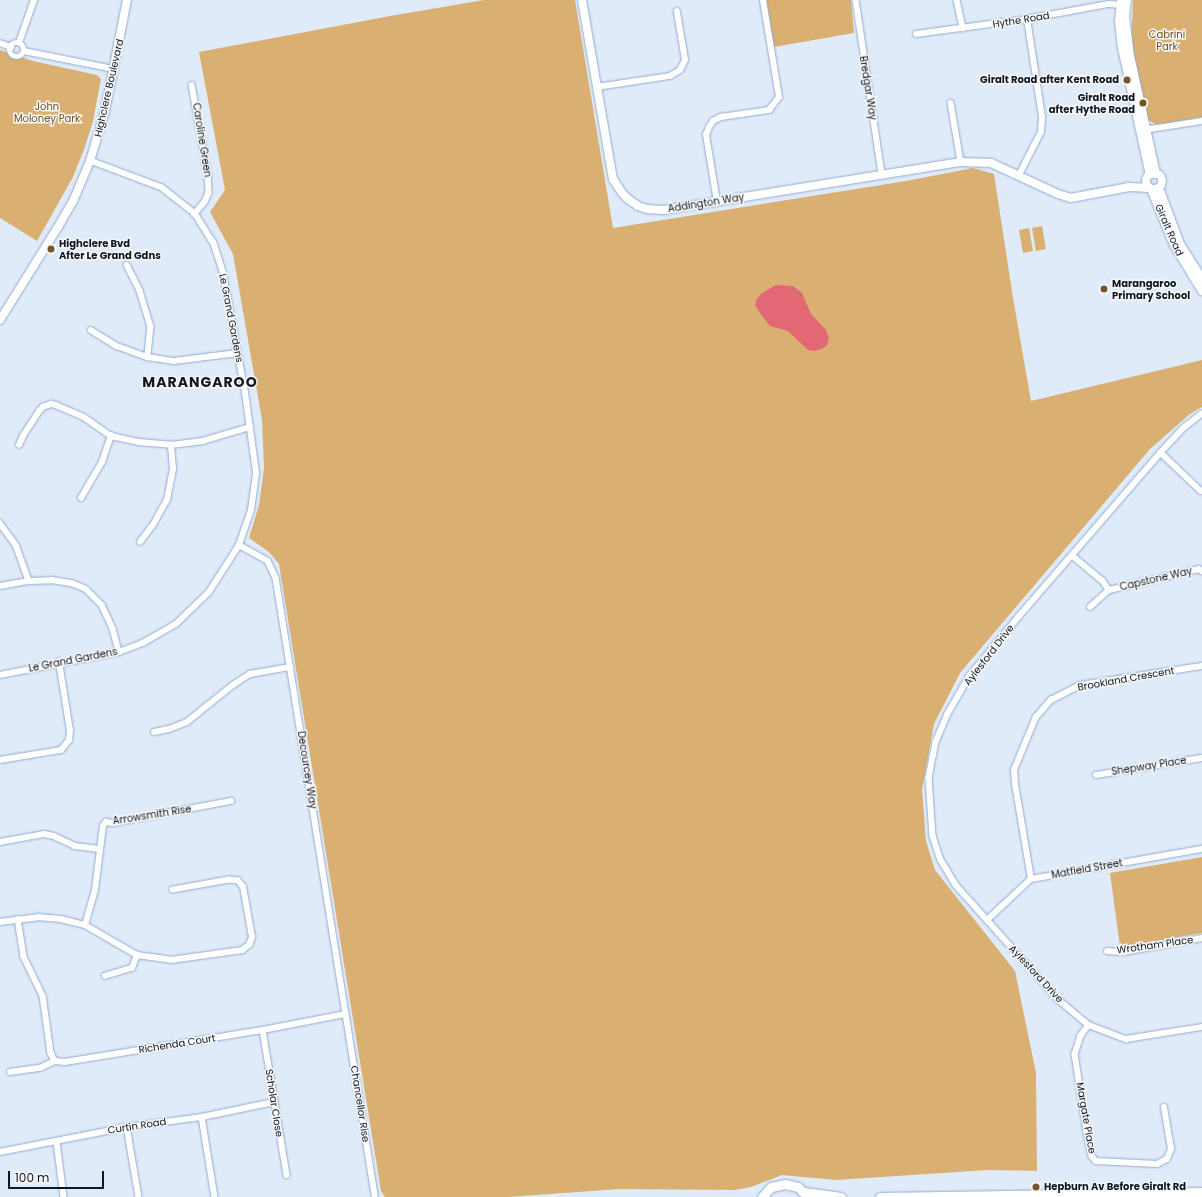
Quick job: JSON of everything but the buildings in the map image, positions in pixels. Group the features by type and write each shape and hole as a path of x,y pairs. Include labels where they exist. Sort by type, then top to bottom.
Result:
{"main road":[{"path":"762,1197 771,1187 785,1184 798,1187 806,1194 841,1197"},
{"path":"880,1197 1202,1192"}],"street":[{"path":"19,43 34,0"},
{"name":"Highclere Boulevard","path":"0,320 65,216 90,161 104,117 127,0"},
{"name":"Addington Way","path":"582,0 599,87"},
{"name":"Addington Way","path":"587,0 610,167 613,179 622,193 638,206 655,210 664,210 960,160 991,163 1058,194 1072,198 1129,187 1154,188"},
{"path":"717,200 706,135 709,127 713,121 721,117 769,110 779,97 763,0"},
{"name":"Bredgar Way","path":"856,0 881,173"},
{"path":"957,0 963,28"},
{"path":"1123,2 1129,51 1152,175 1147,182 1154,188 1162,180 1152,175"},
{"name":"Hythe Road","path":"916,34 1027,19 1123,2"},
{"path":"599,87 670,76 680,70 685,60 677,12"},
{"path":"1019,175 1040,132 1042,117 1027,19"},
{"path":"0,43 11,47"},
{"path":"11,47 14,44 19,43"},
{"path":"11,47 11,52 15,56 21,56 24,51 23,46 19,43"},
{"path":"24,51 114,69"},
{"name":"Caroline Green","path":"192,85 198,112 209,193 205,202 195,214"},
{"path":"951,102 960,160"},
{"path":"1143,130 1202,121"},
{"name":"Le Grand Gardens","path":"0,675 59,662 119,652 143,643 176,624 209,592 239,545 251,510 256,474 250,428 223,273 213,243 195,214 162,188 90,161"},
{"name":"Addington Way","path":"1129,187 1152,175"},
{"name":"Giralt Road","path":"1154,188 1180,244 1202,279"},
{"name":"Giralt Road","path":"1154,188 1174,245 1202,291"},
{"path":"127,265 140,291 151,326 148,357"},
{"path":"91,330 117,346 148,357 174,361 238,353"},
{"path":"19,445 23,436 42,407 51,404 84,417 111,436 139,442 171,445 203,441 250,428"},
{"name":"Aylesford Drive","path":"1202,414 1184,428 1161,453 970,676 948,714 936,742 930,778 933,836 941,860 956,885 1059,1000 1089,1025 1126,1039 1202,1027"},
{"path":"81,498 102,462 111,436"},
{"path":"140,542 153,525 168,500 173,470 171,445"},
{"path":"1161,453 1201,492"},
{"path":"0,523 16,545 29,581"},
{"name":"Decourcey Way","path":"239,545 268,561 276,578 345,1014"},
{"name":"Capstone Way","path":"1073,556 1103,581 1109,590"},
{"name":"Capstone Way","path":"1090,607 1109,590 1199,569 1202,571"},
{"path":"0,586 29,581 52,580 72,583 86,589 102,605 113,628 119,652"},
{"path":"0,760 61,750 69,740 70,731 59,662"},
{"name":"Brookland Crescent","path":"1031,879 1014,784 1014,770 1036,717 1050,700 1080,686 1202,666"},
{"path":"154,732 169,729 187,722 233,685 250,674 290,667"},
{"name":"Shepway Place","path":"1096,775 1202,758"},
{"name":"Arrowsmith Rise","path":"85,925 95,890 99,849 103,826 106,822 113,823 232,801"},
{"path":"0,842 44,834 54,836 75,846 99,849"},
{"name":"Matfield Street","path":"1031,879 1202,849"},
{"path":"987,920 1031,879"},
{"path":"0,922 38,917 61,919 85,925 137,955 172,960 242,950 249,945 252,937 243,887 238,881 229,880 173,890"},
{"path":"18,919 24,957 43,996 51,1053 55,1060"},
{"name":"Wrotham Place","path":"1108,951 1123,952 1202,938"},
{"path":"105,976 132,968 137,955"},
{"name":"Richenda Court","path":"10,1072 40,1068 55,1060 66,1062 263,1030 345,1014"},
{"name":"Chancellor Rise","path":"345,1014 375,1195"},
{"name":"Margate Place","path":"1089,1025 1081,1036 1075,1054 1087,1132 1092,1156 1096,1161 1157,1164 1167,1159 1171,1149 1164,1108"},
{"name":"Scholar Close","path":"263,1030 286,1175"},
{"name":"Curtin Road","path":"0,1152 127,1127 202,1117 274,1102"},
{"path":"202,1117 215,1197"},
{"path":"127,1127 139,1197"},
{"path":"57,1142 64,1197"}],"green space":[{"path":"484,0 575,0 613,228 906,181 973,168 994,174 1031,401 1202,360 1202,407 1190,414 1150,449 960,673 934,724 922,790 926,841 935,870 1015,971 1036,1073 1037,1171 988,1170 836,1180 782,1175 751,1187 735,1190 620,1189 508,1197 385,1197 381,1191 279,564 269,552 249,538 259,505 264,468 262,420 233,254 210,212 225,190 199,52"},
{"path":"766,0 851,0 854,33 774,47"},
{"name":"Cabrini Park","path":"1133,0 1202,0 1202,117 1157,125 1148,120 1131,46"},
{"name":"John Moloney Park","path":"0,50 33,61 97,75 101,79 93,121 85,147 73,177 37,241 0,218"},
{"path":"1042,226 1046,249 1036,251 1032,228"},
{"path":"1029,228 1033,251 1023,253 1019,230"},
{"path":"1202,857 1202,933 1120,947 1110,873"}],"shaded area":[{"path":"776,285 793,286 802,293 811,314 826,330 829,338 827,345 822,349 814,351 808,350 788,331 770,326 760,313 755,305 757,299 762,293"}],"place":[{"name":"Giralt Road after Kent Road","path":"1127,80"},
{"name":"Giralt Road after Hythe Road","path":"1143,103"},
{"name":"Highclere Bvd After Le Grand Gdns","path":"51,249"},
{"name":"Marangaroo Primary School","path":"1104,289"},
{"name":"Hepburn Av Before Giralt Rd","path":"1036,1187"}],"district":[{"name":"MARANGAROO","path":"200,382"}]}
